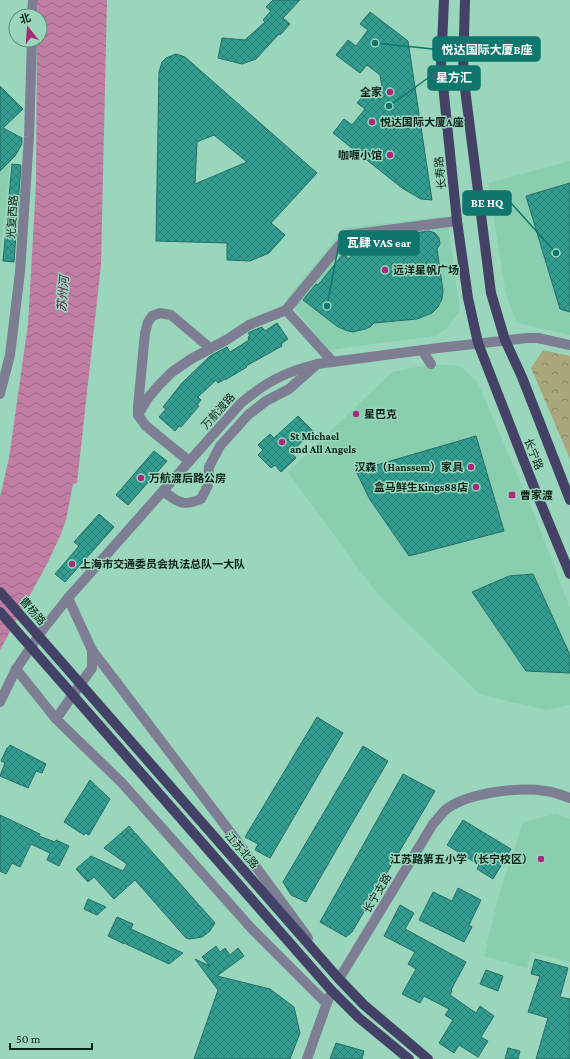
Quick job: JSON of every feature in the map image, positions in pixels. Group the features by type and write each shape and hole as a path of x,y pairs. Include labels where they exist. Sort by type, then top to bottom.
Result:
{"main road":[{"name":"长寿路","path":"444,0 441,67 457,221 468,298 478,342"},
{"path":"465,0 463,73 491,293 505,340"},
{"name":"长宁路","path":"505,340 522,377 569,493"},
{"name":"长宁路","path":"478,342 534,487 570,574"},
{"name":"曹杨路","path":"0,592 48,647"},
{"path":"0,612 331,990 359,1018 409,1059"},
{"name":"江苏北路","path":"48,647 339,979 364,1005 428,1059"}],"street":[{"name":"光复西路","path":"0,394 12,347 20,272 29,137 32,48"},
{"path":"138,415 148,398 172,372 191,359 249,326 286,310 348,235 457,221"},
{"path":"286,310 333,362"},
{"path":"189,462 146,426 138,415 145,333 148,322 152,316 160,313 171,315 210,348"},
{"name":"万航渡路","path":"0,702 16,669 44,628 68,598 241,402 268,382 300,368 317,364 478,342 538,338 570,346"},
{"path":"422,350 431,364"},
{"path":"163,491 178,502 191,503 201,499 208,485 209,467 220,446 248,415 266,401 289,389 317,364"},
{"path":"68,598 92,650 235,838 311,942"},
{"path":"56,718 92,668 92,650"},
{"path":"16,669 56,718 122,783 252,929 326,1003"},
{"name":"长宁支路","path":"339,979 433,824 448,809 477,796 502,791 524,789 548,791 570,798"},
{"path":"306,1059 331,990"}],"shaded area":[{"path":"0,149 11,157 0,257"},
{"path":"570,161 570,335 517,323 506,295 488,183"},
{"path":"447,216 460,311 447,328 435,336 329,350 287,299 344,228"},
{"path":"431,364 460,366 477,381 537,521 570,608 570,705 546,710 479,694 375,591 288,472 392,372"},
{"name":"江苏路第五小学（长宁校区）","path":"556,814 570,819 570,962 531,952 527,968 484,956 499,895 523,822"}],"green space":[{"path":"543,350 570,356 570,459 531,368"}],"water":[{"name":"苏州河","path":"38,0 107,0 101,265 77,483 73,484 66,520 61,534 47,564 0,650 0,497 9,458 28,324 36,184 37,48 48,48 48,8 38,8"}],"building":[{"path":"273,0 300,0 283,18 290,24 280,35 279,34 256,59 242,64 218,58 222,38 245,40 265,22 263,20 271,11 266,7"},
{"path":"370,12 408,41 432,200 421,199 402,188 333,133 344,119 352,125 365,109 357,103 367,91 374,97 382,87 380,75 367,65 360,73 336,55 348,40 356,46 368,30 360,24"},
{"path":"176,54 185,57 317,173 271,223 285,235 269,253 250,261 227,260 227,243 156,241 159,72 162,62 166,58","holes":["214,135 247,162 195,184 197,142"]},
{"path":"0,86 23,109 3,128 22,138 22,144 15,156 0,171"},
{"path":"12,164 21,165 14,262 3,261"},
{"path":"570,183 570,312 560,309 526,196"},
{"name":"远洋星帆广场","path":"429,231 435,233 439,238 440,244 437,249 443,291 442,299 438,307 432,313 417,319 374,323 370,327 353,332 338,327 303,300 316,284 318,285 343,254 349,259 364,240"},
{"path":"277,323 288,339 281,344 282,346 246,366 247,367 225,380 218,383 216,380 198,397 201,400 197,405 199,406 181,427 179,426 175,431 159,417 166,409 163,407 182,383 210,356 227,347 230,352 249,340 248,337 250,336 248,333 262,327 265,331"},
{"name":"St Michael and All Angels","path":"298,416 313,431 291,452 296,458 281,472 275,465 271,468 258,455 263,450 258,445 270,434 274,438"},
{"path":"476,436 504,531 409,556 369,498 356,471"},
{"name":"万航渡后路公房","path":"154,451 167,461 128,505 116,495"},
{"path":"99,514 114,527 65,582 55,574 79,546 74,542"},
{"path":"533,574 570,655 570,673 526,671 472,592 509,576"},
{"path":"317,717 343,733 270,858 255,850 258,844 245,837"},
{"path":"10,745 46,764 42,773 36,771 28,788 0,776 5,763 1,761"},
{"path":"363,746 388,761 306,902 291,895 283,882"},
{"path":"403,774 435,791 352,932 346,937 320,922"},
{"path":"90,780 110,799 89,835 85,833 84,835 64,822"},
{"path":"0,815 40,834 39,836 55,842 56,840 69,846 59,866 47,860 50,853 31,844 20,867 12,863 6,874 0,871"},
{"path":"463,820 511,849 493,879 477,869 479,865 447,845"},
{"path":"129,826 215,923 210,931 202,937 190,939 186,938 135,880 114,899 94,877 88,882 76,869 91,856 123,871 127,864 104,848"},
{"path":"458,888 481,900 469,925 472,927 464,942 419,920 433,892 452,901"},
{"path":"88,899 106,907 97,915 84,909"},
{"path":"400,905 414,913 405,929 466,962 451,990 450,995 476,1013 480,1006 494,1016 481,1037 488,1041 478,1057 459,1045 454,1053 439,1043 453,1020 445,1015 449,1009 424,996 420,1003 402,994 416,969 408,964 415,952 384,936"},
{"path":"117,917 133,924 131,929 183,953 169,964 108,936"},
{"path":"216,946 220,952 225,948 230,955 238,948 244,956 217,976 270,989 294,1007 300,1033 290,1059 194,1059 218,990 195,959 210,966 202,957"},
{"path":"535,959 568,968 560,997 570,999 570,1059 536,1059 548,1018 528,1012 540,976 531,974"},
{"path":"486,970 503,976 498,991 480,984"},
{"path":"336,1043 364,1051 362,1059 330,1059"},
{"path":"508,1048 520,1051 518,1059 505,1059"}],"place":[{"name":"悦达国际大厦B座","path":"375,43"},
{"name":"全家","path":"390,92"},
{"name":"星方汇","path":"389,106"},
{"name":"悦达国际大厦A座","path":"372,122"},
{"name":"咖喱小馆","path":"390,155"},
{"name":"BE HQ","path":"556,253"},
{"name":"远洋星帆广场","path":"385,270"},
{"name":"瓦肆 VAS ear","path":"327,306"},
{"name":"星巴克","path":"356,414"},
{"name":"St Michael and All Angels","path":"282,442"},
{"name":"汉森（Hanssem）家具","path":"471,467"},
{"name":"万航渡后路公房","path":"141,478"},
{"name":"盒马鲜生Kings88店","path":"476,487"},
{"name":"曹家渡","path":"512,495"},
{"name":"上海市交通委员会执法总队一大队","path":"72,564"},
{"name":"江苏路第五小学（长宁校区）","path":"541,859"}]}
